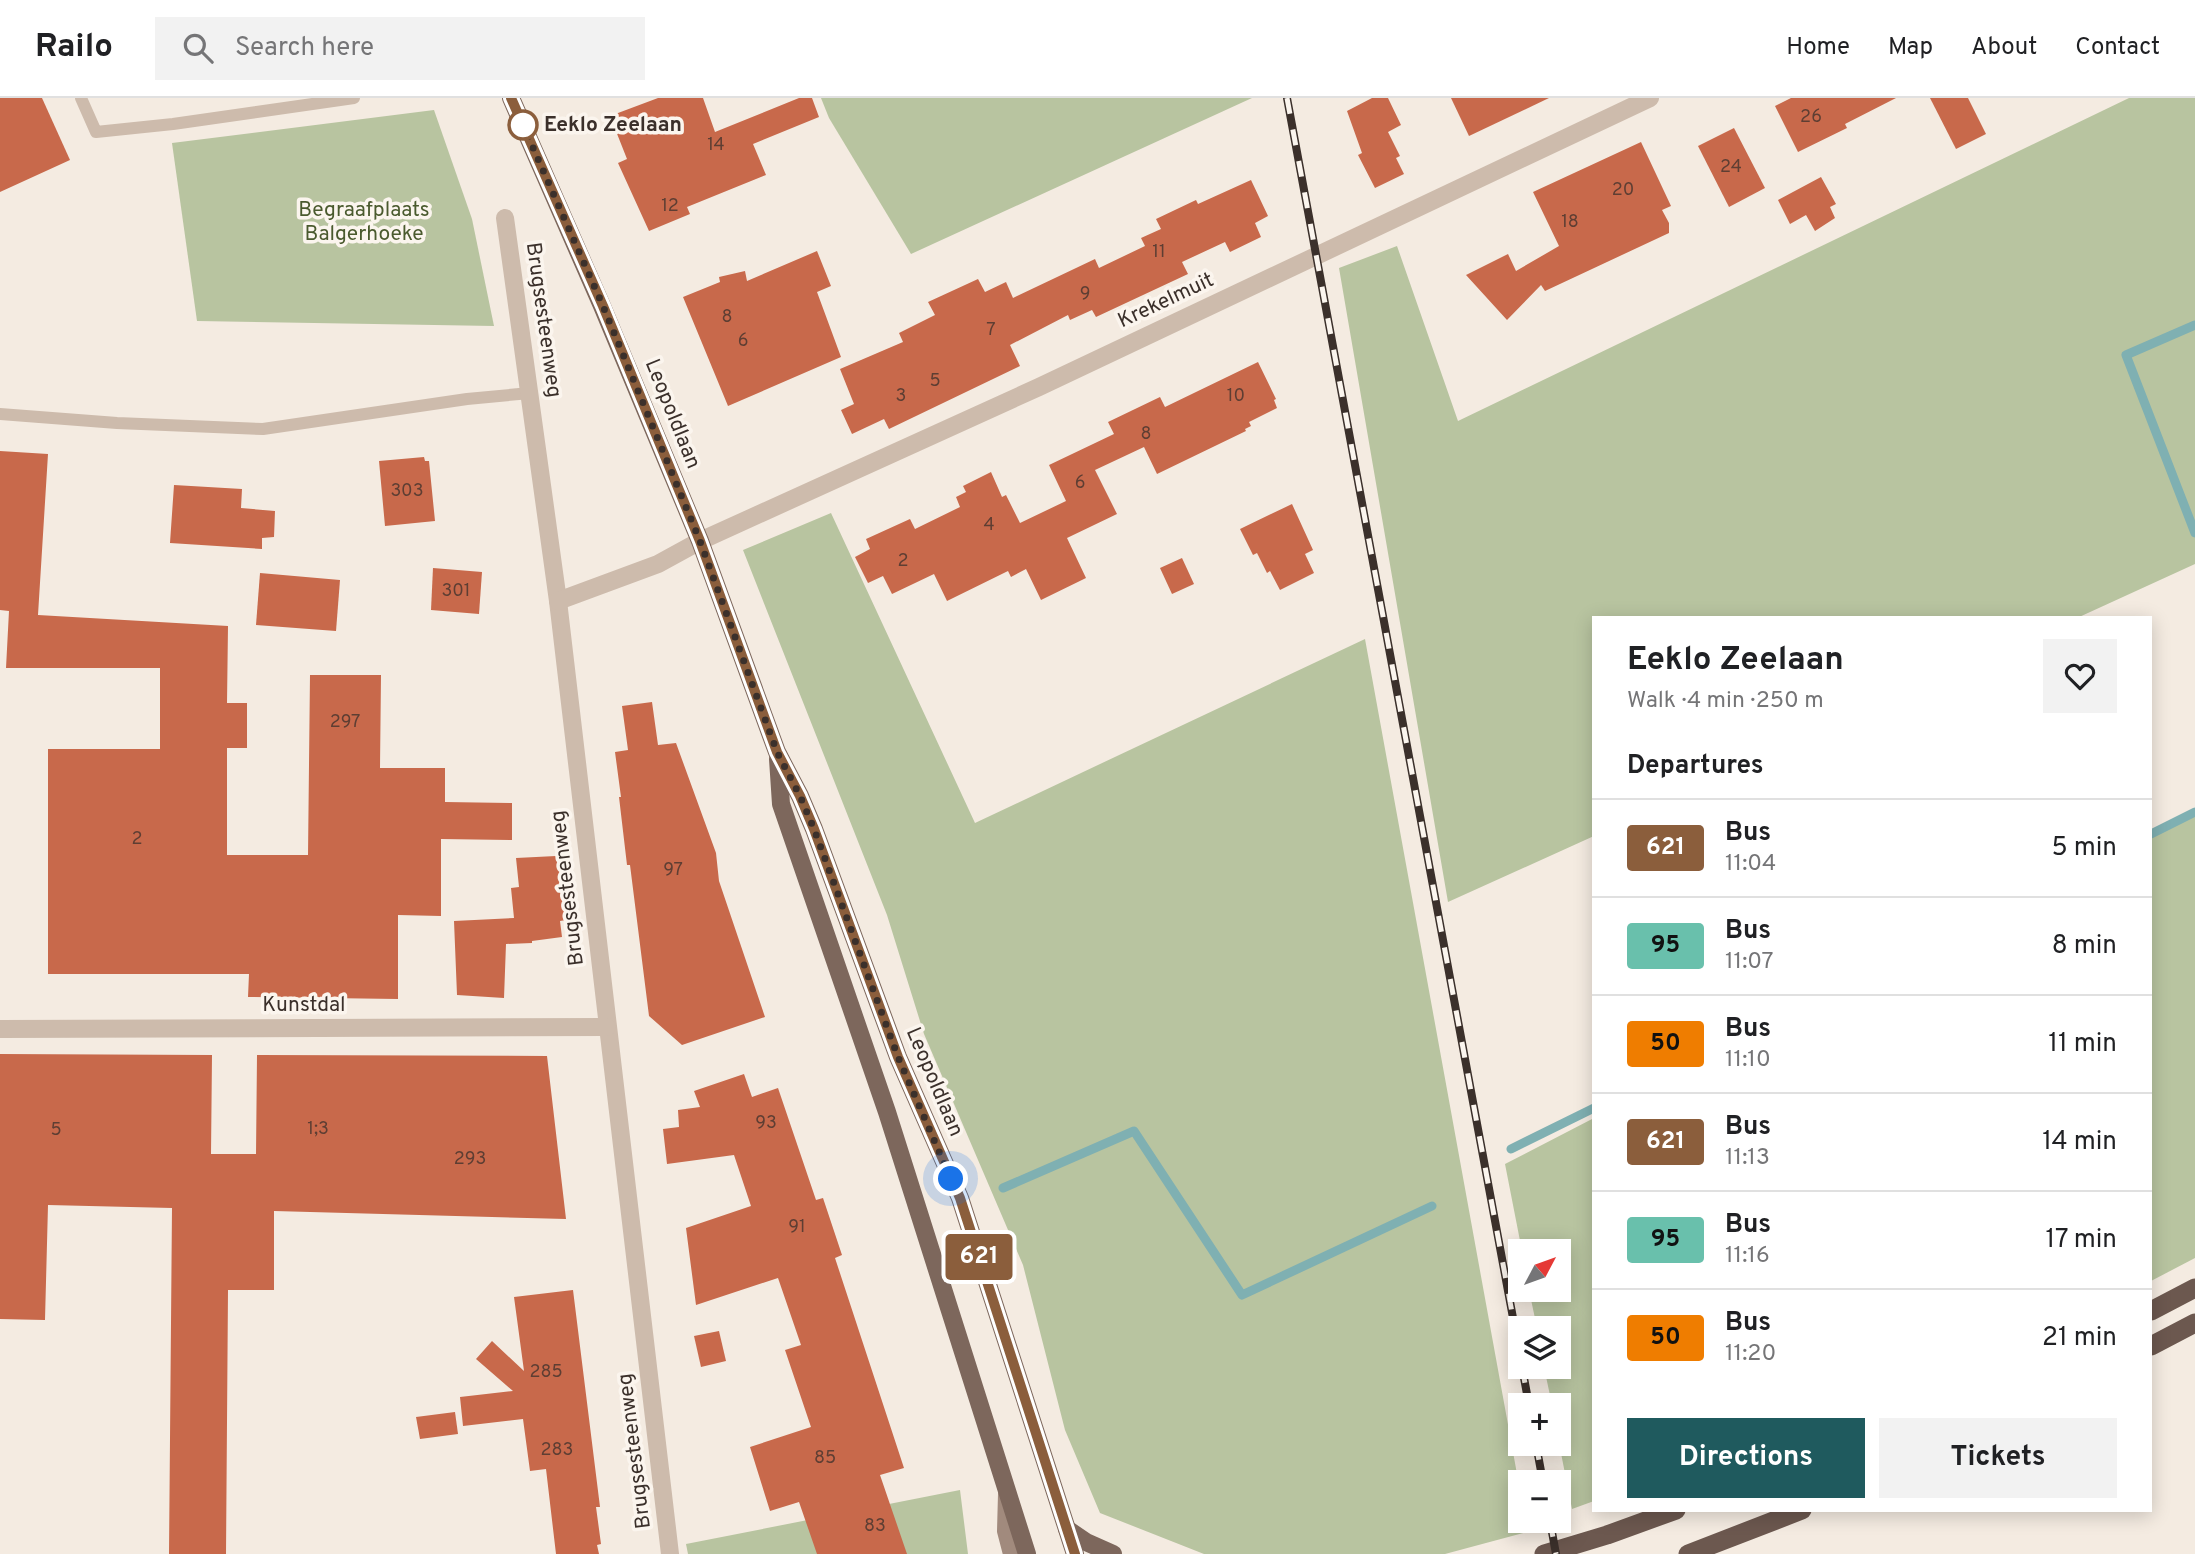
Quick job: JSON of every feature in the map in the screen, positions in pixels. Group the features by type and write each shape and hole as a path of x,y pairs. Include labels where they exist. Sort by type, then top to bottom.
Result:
{"highway":[{"path":"2152,1310 2195,1288"},
{"path":"2152,1345 2195,1323"},
{"path":"1544,1554 1670,1512"},
{"path":"1688,1554 1797,1512"}],"main road":[{"name":"Leopoldlaan","path":"511,98 603,306 700,541 777,752 814,829 898,1057 960,1198 1075,1554"},
{"name":"Leopoldlaan","path":"777,752 781,804 878,1087 1027,1554"},
{"path":"1007,1491 1006,1531 1012,1554"},
{"path":"1067,1529 1086,1542 1113,1554"}],"street":[{"name":"Krekelmuit","path":"558,601 658,564 700,541 1039,387 1650,98"},
{"name":"Brugsesteenweg","path":"505,218 558,601 670,1554"},
{"name":"Kunstdal","path":"0,1029 607,1027"}],"lane":[{"path":"81,98 96,132 173,124 354,98"},
{"path":"0,414 117,423 263,429 467,399 530,393"}],"green space":[{"path":"821,98 1252,98 911,254 829,118"},
{"path":"2129,98 2195,98 2195,564 2081,616 1592,616 1592,837 1448,902 1339,268 1397,246 1458,421"},
{"name":"Begraafplaats Balgerhoeke","path":"434,110 472,219 494,326 197,321 172,143"},
{"path":"831,513 975,823 1365,639 1508,1425 1508,1456 1514,1456 1516,1470 1508,1470 1508,1533 1523,1533 1445,1554 1204,1554 1100,1513 1065,1430 1023,1265 924,1034 887,915 743,550"},
{"path":"2195,812 2195,1258 2152,1280 2152,834"},
{"path":"1592,1119 1592,1502 1572,1509 1571,1470 1564,1470 1562,1456 1571,1456 1571,1393 1549,1393 1547,1379 1571,1379 1571,1316 1534,1316 1532,1302 1572,1302 1572,1239 1520,1239 1505,1164"},
{"path":"960,1490 968,1554 688,1554 686,1544"}],"building":[{"path":"0,98 42,98 70,160 0,192"},
{"path":"658,98 703,98 715,132 799,98 812,98 819,117 753,144 766,175 687,207 690,214 649,231 618,163 627,159 610,116"},
{"path":"1372,98 1388,98 1401,125 1388,132 1400,156 1396,158 1404,174 1375,188 1358,155 1362,153 1347,111"},
{"path":"1451,98 1549,98 1469,136"},
{"path":"1791,98 1896,98 1845,124 1847,128 1798,152 1775,106"},
{"path":"1930,98 1968,98 1986,134 1956,149"},
{"path":"1734,128 1765,188 1729,207 1698,146"},
{"path":"1641,142 1671,206 1662,210 1669,223 1669,233 1545,291 1541,285 1507,320 1466,275 1508,254 1516,271 1559,246 1533,192"},
{"path":"1821,177 1836,204 1830,207 1835,218 1815,231 1806,215 1790,224 1778,200"},
{"path":"1251,180 1268,216 1255,223 1261,237 1230,252 1225,242 1182,262 1188,274 1096,317 1092,310 1070,320 1068,315 1010,345 1020,366 889,429 884,419 852,434 841,410 854,404 840,369 903,342 899,333 935,315 928,302 978,279 985,292 1006,282 1013,298 1095,259 1099,268 1145,246 1141,238 1161,229 1156,219 1196,200 1198,204"},
{"path":"817,251 831,286 817,292 841,357 728,406 683,297 720,282 719,277 745,271 747,281"},
{"path":"1258,362 1276,399 1277,408 1249,422 1251,426 1245,429 1246,431 1157,474 1144,447 1095,470 1117,514 1067,538 1086,578 1041,600 1026,569 1011,577 1008,571 947,601 934,574 892,594 883,576 868,583 855,557 870,549 866,539 910,519 915,529 960,507 956,497 966,492 963,486 991,472 1002,497 1006,495 1020,523 1066,501 1049,465 1114,434 1108,422 1160,397 1165,407"},
{"path":"0,451 48,454 38,615 228,626 227,703 247,703 247,748 227,748 227,855 308,855 310,675 381,675 380,768 445,768 445,802 512,803 512,840 441,839 441,916 398,915 398,999 248,997 249,974 48,974 48,749 160,749 160,668 6,668 9,611 0,610"},
{"path":"424,457 425,461 429,461 435,521 385,526 379,461"},
{"path":"174,485 242,489 241,508 275,511 274,537 262,538 262,549 170,543"},
{"path":"1292,504 1313,550 1305,554 1314,573 1280,590 1257,553 1253,555 1240,529"},
{"path":"1182,558 1194,584 1172,594 1160,568"},
{"path":"433,568 482,572 479,614 431,610"},
{"path":"260,573 340,580 336,631 256,625"},
{"path":"652,702 658,745 676,743 716,853 719,881 765,1017 682,1045 649,1016 630,865 627,865 615,752 628,750 622,706"},
{"path":"556,856 558,867 560,866 566,920 560,921 562,937 532,943 506,944 504,998 457,995 454,921 514,918 511,888 519,887 516,858"},
{"path":"0,1054 212,1055 211,1154 256,1154 257,1055 547,1056 566,1219 274,1211 274,1290 228,1290 226,1554 169,1554 172,1208 48,1205 45,1320 0,1319"},
{"path":"744,1074 752,1097 778,1088 816,1200 823,1198 842,1255 835,1258 904,1468 880,1475 907,1554 817,1554 799,1502 770,1511 750,1447 811,1427 785,1350 801,1345 778,1278 696,1305 686,1228 751,1206 734,1155 667,1164 663,1129 679,1127 678,1110 700,1107 694,1091"},
{"path":"573,1290 600,1507 596,1507 601,1544 597,1545 599,1554 556,1554 546,1469 530,1471 523,1419 463,1426 460,1397 513,1391 476,1359 492,1341 524,1371 514,1297"},
{"path":"719,1331 726,1361 701,1367 694,1336"},
{"path":"455,1412 458,1434 420,1439 416,1417"}],"waterway":[{"path":"2195,325 2126,355 2195,533"},
{"path":"2152,834 2195,812"},
{"path":"1511,1149 1592,1109"},
{"path":"1003,1188 1134,1131 1242,1295 1432,1206"}],"railway":[{"path":"1287,98 1513,1316"},
{"path":"1524,1379 1527,1393"},
{"path":"1538,1456 1541,1470"},
{"path":"1552,1533 1556,1554"}],"bus line":[{"name":"621","path":"511,98 603,306 700,541 777,752 814,829 898,1057 960,1198 1075,1554"}],"place":[{"name":"Eeklo Zeelaan","path":"523,125"}],"route":[{"path":"523,125 603,306 700,541 777,752 814,829 898,1057 951,1179"}]}
